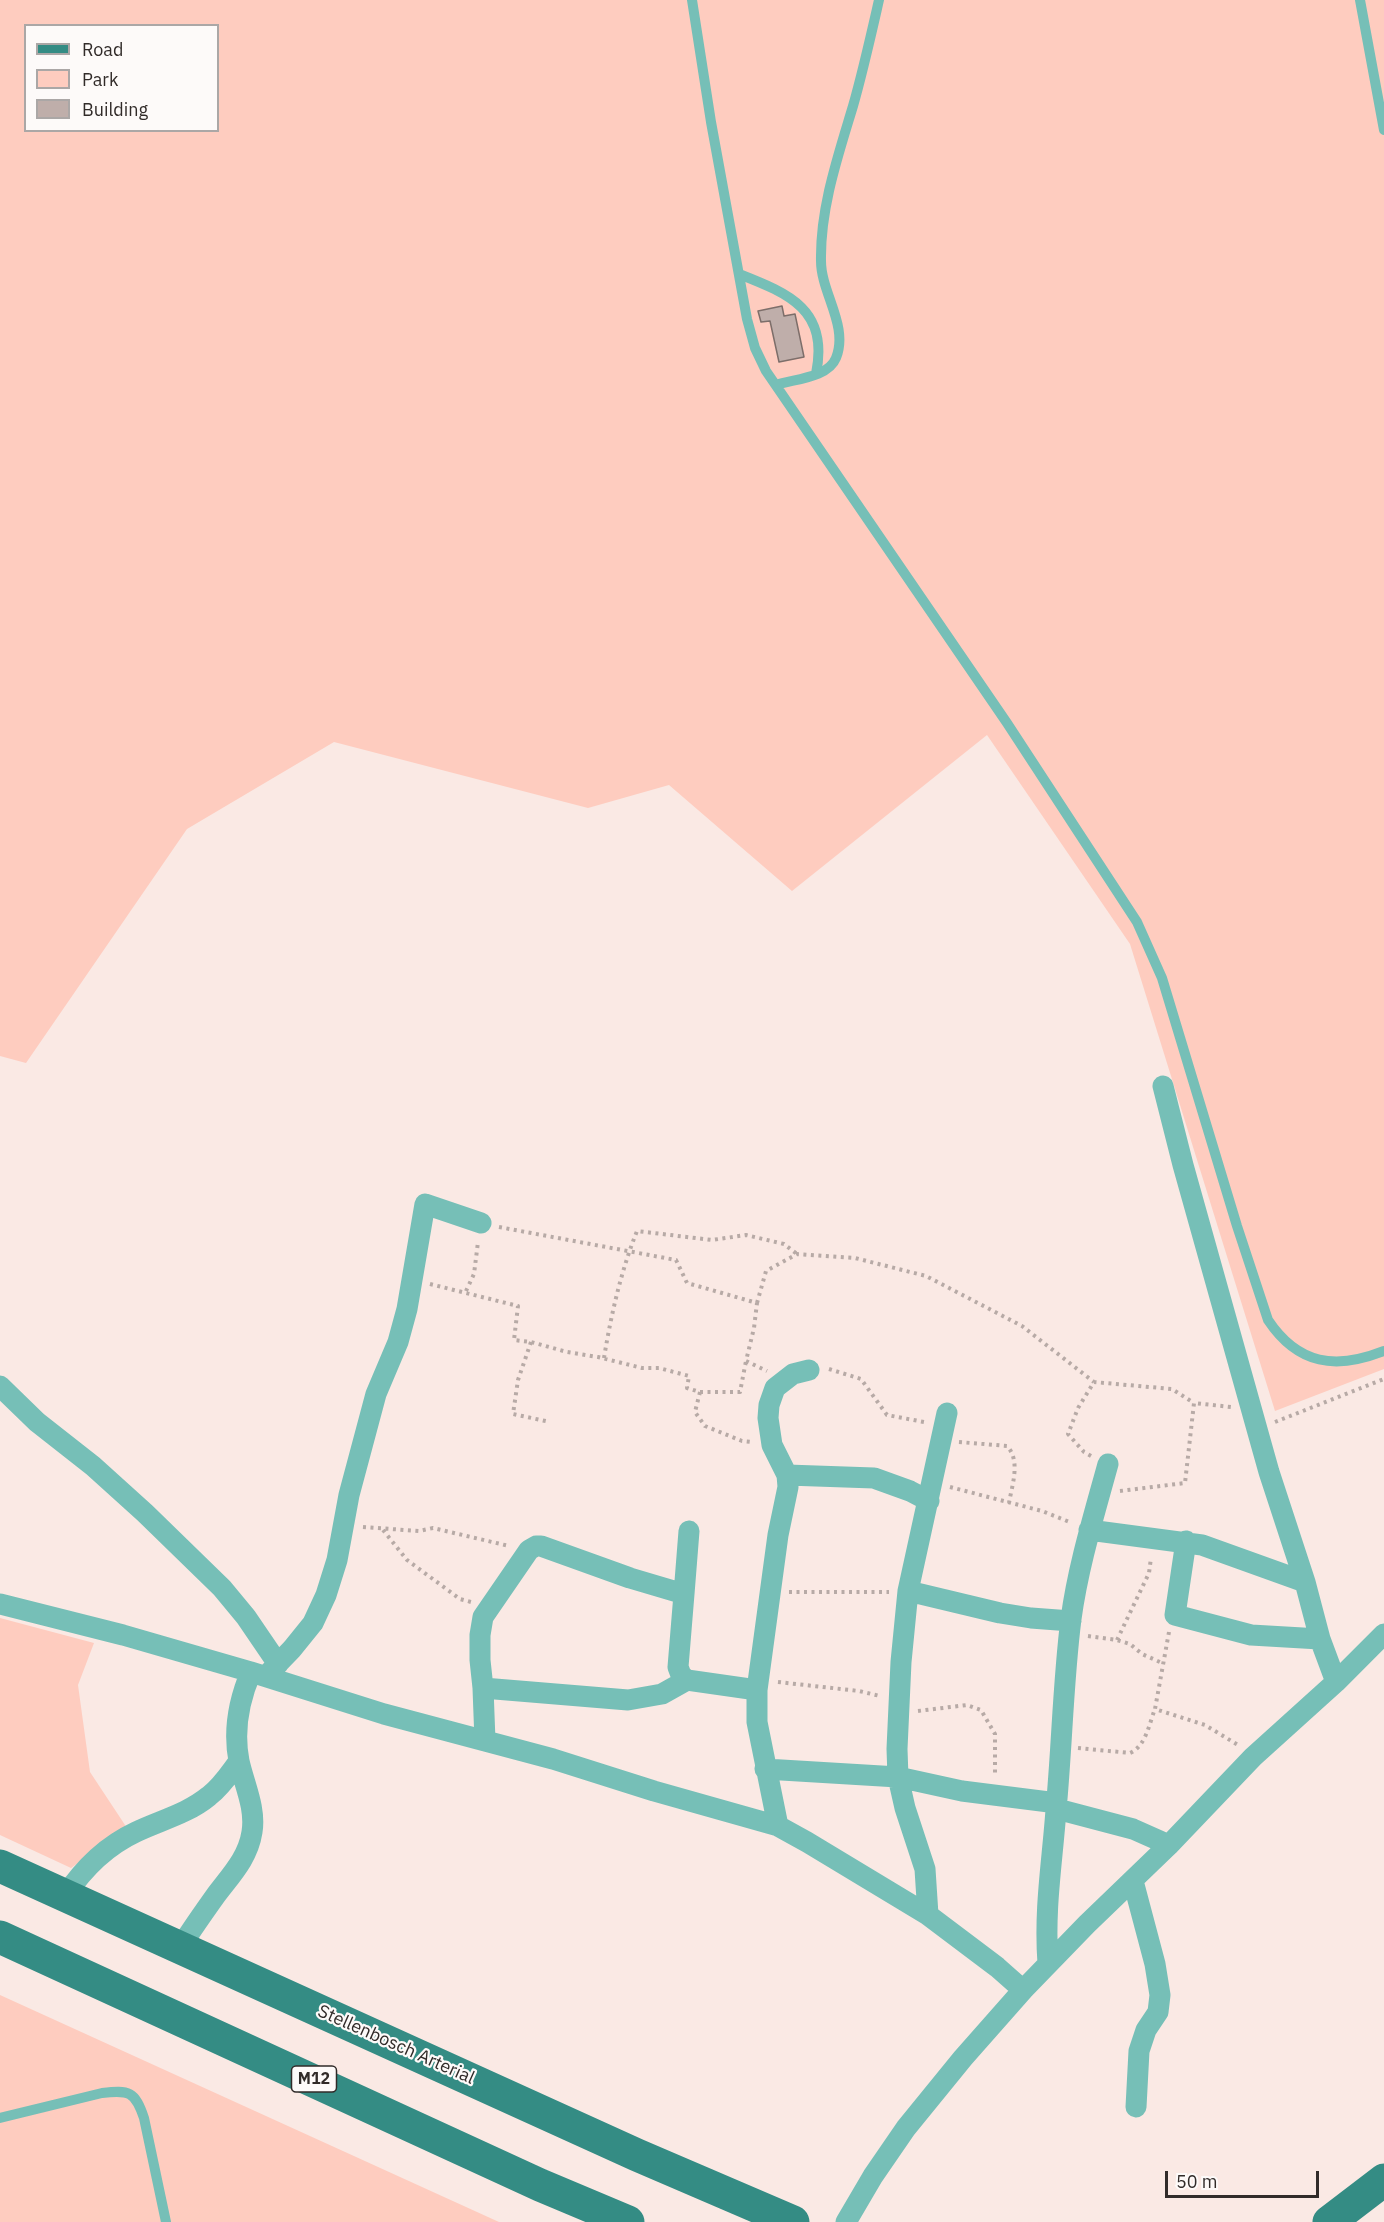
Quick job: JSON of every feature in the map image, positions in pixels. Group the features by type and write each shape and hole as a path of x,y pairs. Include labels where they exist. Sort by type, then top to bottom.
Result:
{"main road":[{"name":"Stellenbosch Arterial","path":"0,1866 627,2150 793,2222"},
{"name":"M12","path":"0,1937 540,2185 628,2222"},
{"path":"1329,2222 1384,2180"}],"street":[{"path":"1163,1086 1255,1420 1305,1582 1320,1639 1336,1682"},
{"path":"180,1948 238,1868 248,1849 253,1830 251,1808 239,1761 237,1718 242,1694 313,1623 326,1595 337,1560 349,1495 376,1394 398,1342 407,1309 425,1204 481,1223"},
{"path":"778,1826 757,1722 757,1690 770,1590 778,1535 787,1498 787,1475 772,1446 768,1418 769,1405 775,1388 793,1374 810,1370"},
{"path":"0,1386 38,1422 93,1466 145,1513 222,1588 246,1617 265,1671"},
{"path":"928,1916 925,1869 912,1834 898,1777 897,1749 908,1591 947,1413"},
{"path":"1048,1964 1046,1928 1048,1888 1071,1627 1089,1530 1108,1464"},
{"path":"787,1475 874,1478 910,1491 931,1491"},
{"path":"1089,1530 1186,1541 1246,1559 1305,1582"},
{"path":"689,1531 678,1667 687,1680 757,1690"},
{"path":"1186,1541 1175,1614 1251,1635 1320,1639"},
{"path":"485,1741 480,1660 483,1617 529,1550 536,1546 684,1594"},
{"path":"908,1591 1071,1627"},
{"path":"0,1604 265,1671 384,1714 553,1759 654,1791 778,1826 928,1916 997,1967 1023,1990"},
{"path":"846,2222 873,2176 906,2128 1023,1990 1169,1845 1253,1757 1336,1682 1384,1634"},
{"path":"483,1688 628,1700 662,1694 687,1680"},
{"path":"65,1896 90,1863 113,1845 135,1832 185,1812 222,1784 239,1761"},
{"path":"765,1769 898,1777 934,1786 1057,1806 1133,1829 1169,1845"},
{"path":"1133,1881 1155,1964 1160,1995 1158,2012 1146,2030 1139,2051 1137,2107"}],"lane":[{"path":"692,0 711,122 747,319 755,348 766,371 1007,723 1137,922 1162,978 1268,1320 1291,1347 1307,1357 1322,1361 1342,1362 1384,1351"},
{"path":"776,385 826,370 832,364 839,346 835,315 822,277 820,262 823,220 835,165 879,0"},
{"path":"1360,0 1384,130"},
{"path":"739,274 788,295 810,315 818,343 819,358 816,374"},
{"path":"0,2118 102,2094 119,2092 134,2096 144,2118 166,2222"}],"path":[{"path":"466,1291 474,1274 481,1223 676,1260 687,1283 757,1303"},
{"path":"604,1359 609,1326 629,1250 637,1231 712,1240 746,1235 784,1244 797,1254"},
{"path":"411,1280 466,1291 518,1306 514,1340 689,1376 687,1388 700,1392 740,1392 757,1303 766,1271 797,1254 855,1258 926,1276 1022,1326 1094,1382 1172,1389 1194,1403 1255,1420 1317,1404 1384,1379"},
{"path":"531,1342 518,1380 513,1414 550,1422"},
{"path":"746,1362 758,1365 783,1381"},
{"path":"810,1370 826,1368 861,1379 887,1415 928,1423 941,1440 1007,1446 1011,1451 1015,1468 1009,1503"},
{"path":"1094,1382 1078,1408 1068,1434 1084,1452 1108,1464"},
{"path":"700,1392 694,1412 705,1426 742,1441 772,1446"},
{"path":"1101,1491 1137,1490 1185,1483 1194,1403"},
{"path":"931,1491 1009,1503 1042,1511 1089,1530"},
{"path":"343,1525 382,1530 419,1531 433,1528 510,1546 536,1546"},
{"path":"382,1530 407,1560 460,1599 488,1608"},
{"path":"1117,1640 1149,1573 1152,1551 1160,1538"},
{"path":"770,1590 803,1593 908,1591"},
{"path":"1061,1747 1130,1753 1137,1750 1155,1709 1162,1663 1175,1614"},
{"path":"1071,1627 1130,1644 1142,1654 1162,1663"},
{"path":"757,1690 775,1682 788,1682 859,1691 899,1706 967,1706 981,1710 995,1734 995,1796"},
{"path":"1155,1709 1205,1725 1234,1741 1253,1757"}],"green space":[{"path":"0,0 1384,0 1384,1369 1275,1411 1130,944 987,735 792,891 669,785 588,808 334,742 187,829 26,1063 0,1056"},
{"path":"0,1618 94,1643 78,1685 90,1772 127,1828 71,1868 0,1835"},
{"path":"0,1995 499,2222 0,2222"}],"building":[{"path":"782,306 784,316 795,314 804,357 779,362 770,321 761,322 758,311"}]}
